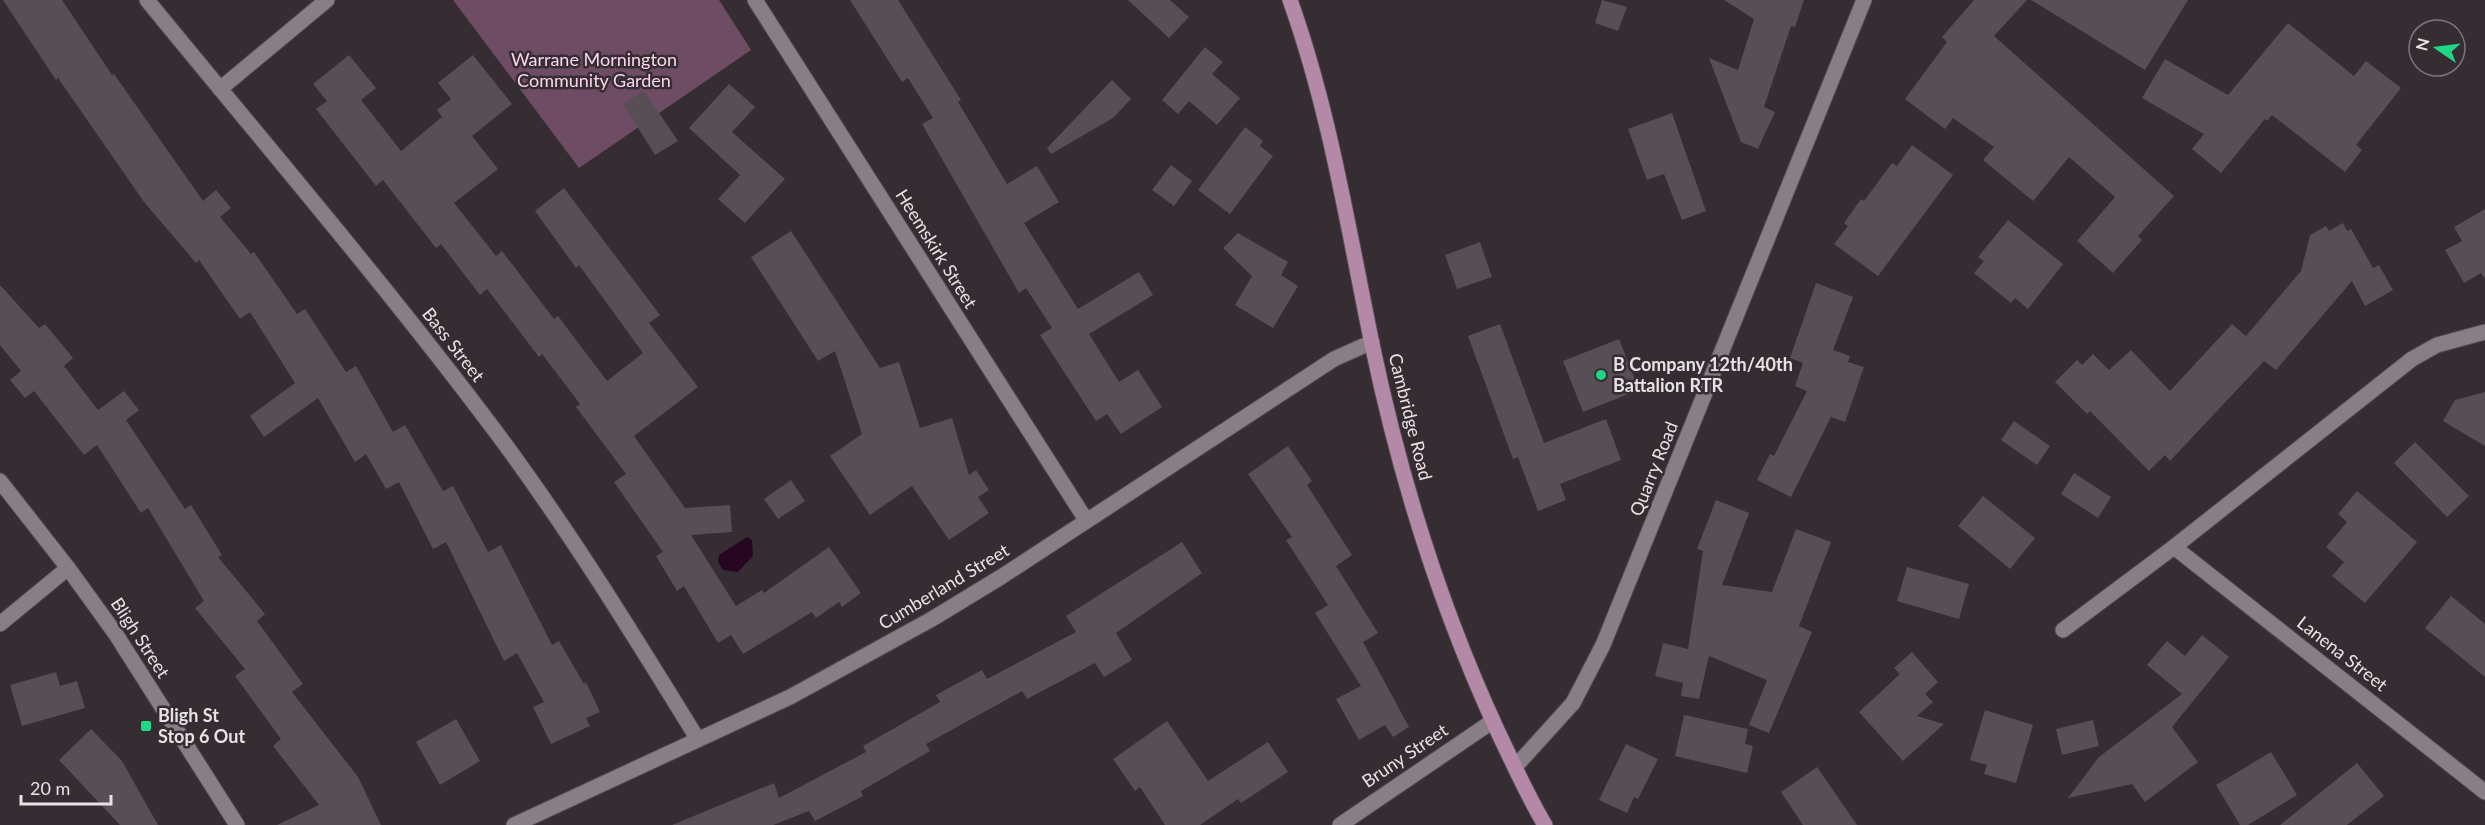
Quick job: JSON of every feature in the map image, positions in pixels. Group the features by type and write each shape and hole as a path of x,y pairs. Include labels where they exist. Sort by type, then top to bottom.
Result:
{"main road":[{"name":"Cambridge Road","path":"1290,0 1306,44 1328,122 1372,342 1413,513 1438,589 1493,721 1545,825"}],"street":[{"name":"Bass Street","path":"147,0 426,341 497,434 590,565 697,738"},
{"path":"220,89 327,0"},
{"name":"Heemskirk Street","path":"754,0 1086,520"},
{"name":"Quarry Road","path":"1515,767 1573,703 1603,645 1864,0"},
{"path":"2062,630 2174,547 2412,359 2437,345 2485,333"},
{"name":"Cumberland Street","path":"514,825 697,738 790,697 932,619 1001,577 1334,359 1372,342"},
{"name":"Bligh Street","path":"0,481 115,633 237,825"},
{"name":"Lanena Street","path":"2174,547 2485,792"},
{"path":"0,624 68,568"},
{"name":"Bruny Street","path":"1340,825 1493,721"}],"green space":[{"name":"Warrane Mornington Community Garden","path":"453,0 719,0 751,50 579,168"}],"shaded area":[{"path":"747,537 752,540 753,556 738,572 723,570 718,562 719,555"}],"building":[{"path":"3,0 62,0 112,75 114,74 203,201 216,190 231,208 220,217 251,254 254,252 297,314 305,309 346,372 356,366 393,432 405,425 443,491 453,486 488,552 501,545 552,645 559,641 584,684 586,682 600,712 586,718 590,726 551,744 533,707 544,702 517,653 504,661 446,542 433,549 399,482 386,489 366,454 355,462 318,398 264,437 250,416 295,383 250,312 240,319 199,260 196,263 144,202 58,78 56,80"},
{"path":"850,0 898,0 961,100 958,102 1007,184 1037,166 1059,202 1024,223 1078,309 1139,272 1153,295 1089,334 1119,382 1138,370 1162,407 1121,434 1107,414 1096,421 1040,335 1052,328 1026,288 1019,293 922,124 933,118 908,78 902,82"},
{"path":"1128,0 1170,0 1189,17 1169,38"},
{"path":"1602,0 1627,7 1618,31 1595,23"},
{"path":"1724,0 1804,0 1795,27 1791,26 1764,107 1775,112 1758,149 1741,142 1709,58 1738,70 1754,19"},
{"path":"1974,0 2027,0 1994,36 2174,196 2138,236 2142,240 2113,273 2077,241 2115,197 2069,157 2033,201 1983,160 1994,147 1953,118 1945,129 1905,99 1947,42 1942,37"},
{"path":"2031,0 2188,0 2145,70"},
{"path":"2288,23 2354,76 2366,61 2401,88 2356,145 2362,150 2345,172 2272,115 2267,121 2265,119 2221,173 2192,149 2204,134 2142,98 2165,59 2228,95"},
{"path":"1205,47 1223,62 1212,74 1240,98 1217,125 1189,101 1178,114 1162,100"},
{"path":"349,55 376,88 361,100 401,151 442,117 437,110 451,99 438,83 473,55 512,104 472,136 498,169 454,203 496,256 502,251 554,319 558,316 607,381 643,353 579,265 576,268 535,211 564,188 660,315 649,323 698,387 634,436 685,508 730,505 732,532 691,535 736,606 762,590 764,593 829,547 861,593 842,607 839,602 816,618 812,612 743,654 731,635 718,643 684,586 677,591 656,556 663,552 614,482 626,474 576,407 580,404 542,354 539,357 487,289 480,295 441,244 436,248 383,180 376,186 316,109 327,101 313,84"},
{"path":"1112,80 1131,99 1113,118 1051,154 1047,148"},
{"path":"729,84 755,107 732,132 785,179 745,223 718,199 740,175 689,128"},
{"path":"644,91 678,141 655,155 623,104"},
{"path":"1672,113 1706,211 1682,220 1664,174 1647,180 1628,129"},
{"path":"1245,127 1263,141 1260,146 1273,156 1230,214 1198,190"},
{"path":"1912,145 1953,175 1878,276 1834,244 1848,226 1844,223 1861,199 1864,201 1892,163 1897,166"},
{"path":"1171,165 1192,181 1174,206 1152,190"},
{"path":"2485,209 2485,279 2481,273 2464,283 2445,250 2462,241 2454,227"},
{"path":"2008,220 2063,264 2028,309 2015,298 2011,303 1974,273 1984,261 1978,257"},
{"path":"2343,223 2347,231 2351,229 2373,268 2379,265 2393,290 2365,306 2352,281 2276,370 2264,361 2170,461 2165,455 2149,471 2090,411 2087,414 2055,382 2077,360 2082,365 2093,354 2109,370 2131,350 2170,391 2232,324 2246,336 2301,271 2310,235 2326,226 2329,231"},
{"path":"791,231 880,368 899,362 920,428 952,418 969,475 976,470 989,490 978,497 989,513 949,540 912,486 870,515 830,456 862,434 835,351 818,361 751,257"},
{"path":"1238,233 1288,262 1281,275 1298,286 1273,328 1235,305 1252,276 1223,248"},
{"path":"1480,242 1492,277 1457,289 1445,255"},
{"path":"1816,283 1853,297 1833,350 1850,356 1848,362 1864,367 1845,422 1831,417 1791,497 1757,480 1770,454 1774,456 1807,391 1795,386 1803,363 1790,358"},
{"path":"0,285 39,328 45,324 73,358 64,366 98,410 124,391 139,410 126,420 185,509 191,505 222,555 218,557 265,614 257,621 303,684 292,692 358,777 381,825 277,825 319,805 273,746 281,739 235,676 245,669 195,608 204,601 148,508 141,513 97,445 84,455 34,391 25,398 10,380 21,371 0,345"},
{"path":"1500,324 1544,443 1606,419 1621,460 1560,484 1566,500 1538,511 1518,457 1513,459 1468,336"},
{"name":"B Company 12th/40th Battalion RTR","path":"1619,339 1639,390 1583,412 1563,361"},
{"path":"2485,392 2485,446 2443,421 2455,400"},
{"path":"2014,421 2050,446 2037,465 2001,440"},
{"path":"2415,442 2469,496 2447,517 2394,463"},
{"path":"1288,446 1312,481 1307,485 1352,555 1336,566 1378,633 1363,642 1409,727 1393,737 1385,725 1359,740 1336,699 1361,686 1315,613 1328,605 1286,540 1292,537 1248,474"},
{"path":"2074,473 2111,497 2098,518 2061,494"},
{"path":"791,480 805,501 778,519 764,499"},
{"path":"2357,491 2417,542 2365,603 2332,576 2344,562 2326,547 2347,522 2338,514"},
{"path":"1983,496 2035,538 2010,569 1958,526"},
{"path":"1716,500 1749,513 1722,585 1772,592 1796,529 1831,542 1799,626 1812,632 1769,733 1749,725 1767,680 1709,656 1699,699 1681,696 1683,683 1655,676 1663,643 1688,649 1703,551 1697,549"},
{"path":"1182,542 1202,573 1116,633 1132,660 1104,677 1095,663 1027,699 1022,691 926,744 930,751 861,791 863,796 815,821 809,811 773,825 672,825 774,783 779,798 866,752 863,746 940,702 936,695 982,670 987,679 1076,632 1066,616"},
{"path":"1907,567 1969,584 1959,619 1897,601"},
{"path":"2451,596 2485,624 2485,677 2425,628"},
{"path":"2202,635 2229,657 2172,727 2198,762 2145,802 2132,784 2068,798 2099,757 2182,694 2147,665 2167,641 2185,656"},
{"path":"1912,652 1938,682 1925,694 1933,702 1917,716 1944,724 1903,761 1859,712 1900,674 1894,668"},
{"path":"56,672 60,686 77,681 85,708 22,726 10,685"},
{"path":"1985,710 2033,725 2016,783 1984,774 1987,765 1970,760"},
{"path":"1684,715 1748,729 1745,744 1753,746 1747,773 1675,756"},
{"path":"456,719 480,761 440,785 416,742"},
{"path":"2093,720 2099,746 2062,755 2056,729"},
{"path":"1167,721 1208,781 1268,742 1288,772 1241,803 1238,799 1200,825 1165,825 1140,787 1135,791 1113,759"},
{"path":"91,729 122,761 158,825 120,825 59,760"},
{"path":"1626,744 1658,759 1638,799 1634,797 1627,813 1599,800"},
{"path":"2271,752 2297,795 2248,825 2240,825 2216,785"},
{"path":"2357,763 2384,796 2347,825 2280,825"},
{"path":"1817,767 1857,825 1803,825 1781,792"}],"place":[{"name":"B Company 12th/40th Battalion RTR","path":"1601,375"},
{"name":"Bligh St Stop 6 Out","path":"146,726"}]}
